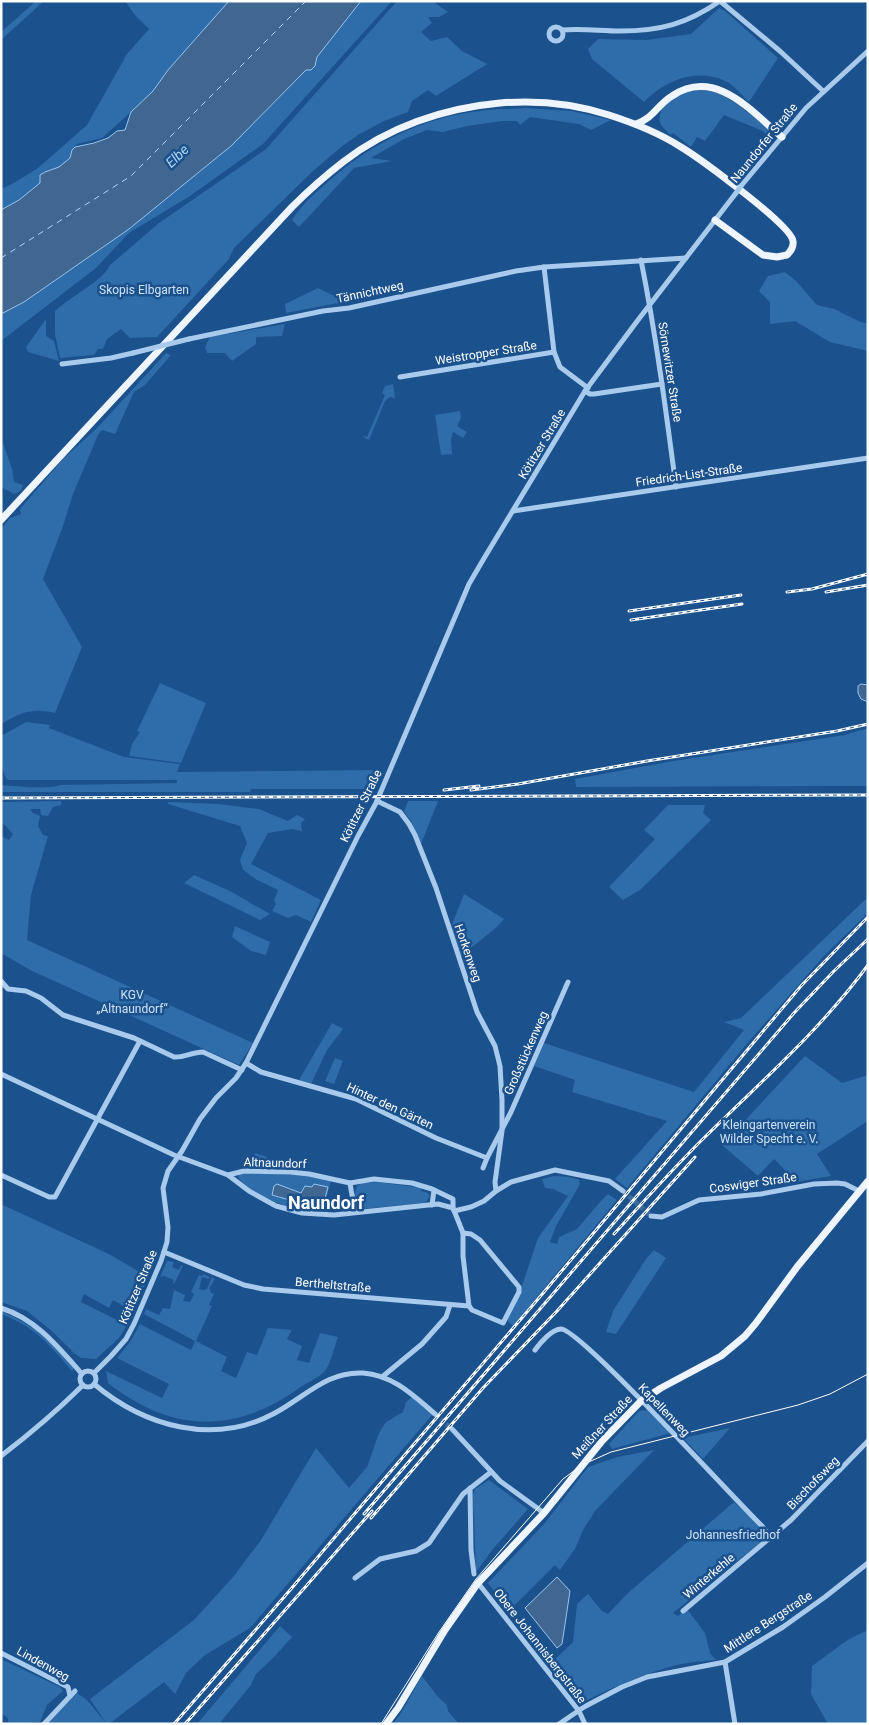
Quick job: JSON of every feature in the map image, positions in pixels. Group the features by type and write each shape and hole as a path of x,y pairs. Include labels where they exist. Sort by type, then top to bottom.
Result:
{"main road":[{"path":"636,124 650,118 670,97 678,92 698,86 712,87 727,92 740,101 782,137"},
{"path":"1,520 292,207 337,166 366,146 427,117 462,108 501,103 540,103 573,106 636,124 681,147 709,166 780,224 793,240 792,248 787,255 777,257 763,255 715,220"},
{"name":"Meißner Straße","path":"386,1724 398,1708 445,1630 478,1583 544,1513 582,1465 641,1401 660,1388 721,1356 745,1336 756,1324 797,1267 868,1181"}],"street":[{"path":"562,30 622,31 668,26 698,15 720,1 781,52 823,92"},
{"name":"Naundorfer Straße","path":"686,258 741,186 806,108 868,51"},
{"name":"Tännichtweg","path":"62,364 111,358 189,339 323,311 349,308 516,271 544,267 686,258"},
{"name":"Kötitzer Straße","path":"94,1373 111,1356 130,1331 164,1252 168,1227 163,1188 168,1170 204,1114 246,1063 377,801 469,584 587,390 686,258"},
{"name":"Sörnewitzer Straße","path":"641,260 650,306 676,486"},
{"path":"544,267 554,352"},
{"name":"Weistropper Straße","path":"400,377 554,352 560,367 587,390"},
{"path":"587,390 594,394 662,384"},
{"name":"Friedrich-List-Straße","path":"513,511 868,458"},
{"name":"Horkenweg","path":"377,801 400,812 409,824 436,888 477,1012 495,1046 500,1066 502,1131"},
{"path":"1,981 8,989 26,991 41,998 63,1015 140,1041 174,1058 203,1052 242,1070"},
{"name":"Großstückenweg","path":"487,1158 502,1131 568,982"},
{"path":"1,1175 49,1197 55,1197 140,1041"},
{"name":"Hinter den Gärten","path":"246,1063 261,1072 356,1099 436,1138 487,1158"},
{"name":"Altnaundorf","path":"2,1076 178,1157 228,1174 249,1191 276,1206 302,1214 334,1215 438,1204 453,1210 453,1199 412,1183 374,1179 350,1183 290,1172 244,1171 228,1174"},
{"name":"Großstückenweg","path":"496,1191 495,1182 502,1131"},
{"path":"483,1168 487,1158"},
{"path":"469,1306 463,1256 463,1233 453,1210 471,1207 484,1201 511,1182 555,1170 609,1181 623,1191"},
{"path":"347,1213 352,1200 350,1183"},
{"name":"Coswiger Straße","path":"651,1216 662,1217 699,1200 761,1194 814,1184 845,1184 859,1191"},
{"path":"432,1205 434,1190"},
{"path":"352,1200 363,1211"},
{"name":"Bertheltstraße","path":"164,1252 244,1285 263,1289 469,1306 472,1310 503,1323 519,1292 519,1287 480,1240 471,1234 463,1233"},
{"path":"382,1377 422,1344 446,1317 450,1305"},
{"path":"1,1308 17,1314 36,1326 56,1344 82,1374"},
{"name":"Kapellenweg","path":"535,1350 539,1343 562,1329 585,1344 737,1499 770,1537"},
{"path":"87,1371 94,1373 96,1379 94,1384 89,1387 83,1385 80,1381 82,1374 87,1371"},
{"path":"94,1384 116,1401 151,1419 178,1427 212,1430 243,1426 262,1419 287,1406 321,1383 336,1376 350,1373 364,1373 382,1377 397,1384 435,1414"},
{"path":"1,1456 45,1422 83,1385"},
{"path":"452,1429 500,1482 544,1513"},
{"name":"Bischofsweg","path":"770,1537 804,1507 868,1441"},
{"path":"355,1578 380,1559 416,1551 429,1543 463,1494 491,1472"},
{"path":"470,1488 471,1550 474,1574"},
{"name":"Winterkehle","path":"683,1612 770,1537"},
{"name":"Mittlere Bergstraße","path":"559,1724 622,1687 646,1678 725,1662 783,1627 868,1563"},
{"name":"Obere Johannisbergstraße","path":"478,1583 579,1711 585,1723"},
{"name":"Lindenweg","path":"1,1653 68,1687 70,1696"},
{"path":"725,1662 735,1724"},
{"path":"44,1724 76,1691"}],"green space":[{"path":"36,1 44,1 1,40 1,32"},
{"path":"125,1 229,1 168,70 153,91 131,112 102,138 77,144 72,150 70,158 59,167 40,175 41,183 19,200 1,210 1,189 38,168 87,125 127,54 149,29 134,14"},
{"path":"361,1 392,1 263,144 190,196 129,233 96,268 1,341 1,314 24,302 129,229 231,146 306,70 311,70 317,57"},
{"name":"Skopis Elbgarten","path":"397,1 436,1 435,3 448,12 439,17 428,17 432,23 421,32 431,41 447,37 462,51 487,64 436,96 428,90 412,101 408,112 384,121 341,147 312,172 234,248 229,259 157,337 130,338 121,329 107,339 103,349 98,349 94,355 60,358 55,334 55,311 101,277 110,265 159,223 266,149"},
{"path":"719,8 725,11 778,58 749,102 729,83 718,78 694,76 683,78 662,87 644,102 592,59 588,49 598,39 646,40 691,34"},
{"path":"702,90 717,92 740,106 767,128 772,136 771,142 763,131 724,115 705,141 697,137 691,147 673,133 670,135 660,122 660,116 666,103 677,96"},
{"path":"526,108 572,111 611,120 591,130 579,124 530,117 520,125 517,121 503,121 467,126 443,132 427,130 404,139 371,158 392,161 354,168 299,227 292,220 309,199 345,168 362,155 399,134 439,119 459,114 486,110"},
{"path":"785,272 796,281 817,305 834,309 868,324 868,351 830,342 795,321 770,324 770,302 759,291 768,276"},
{"path":"318,288 332,295 354,291 359,299 286,313 285,304"},
{"path":"46,319 46,336 54,341 59,361 28,352 26,347"},
{"path":"285,324 282,336 256,337 256,344 232,361 225,353 207,353 205,347 210,337"},
{"path":"166,353 171,355 145,385 134,392 115,434 102,430 98,435 73,494 43,579 82,647 55,713 47,711 27,712 1,724 1,529 10,518 21,514 20,509 63,459 98,427"},
{"path":"393,384 395,398 390,397 385,401 369,440 363,435 367,437 385,395 382,393 385,386"},
{"path":"460,411 461,418 457,426 467,432 463,438 453,432 451,439 452,454 441,455 435,415"},
{"path":"1,437 12,469 14,482 23,485 21,491 14,494 1,487"},
{"path":"160,683 206,703 181,763 129,756 132,744 140,732 137,731"},
{"path":"26,722 50,725 49,728 124,757 180,764 177,772 374,770 374,789 251,789 250,792 1,792 1,785 39,787 177,783 177,780 8,780 5,777 2,766 1,736"},
{"path":"868,728 868,786 576,787 575,779 673,761 845,735"},
{"name":"KGV „Altnaundorf“","path":"61,801 61,805 53,807 48,816 41,815 40,809 30,809 33,813 40,816 38,826 43,835 48,836 31,895 27,940 253,1043 239,1065 30,970 1,953 1,836 9,840 13,834 5,825 1,824 1,802"},
{"path":"408,801 438,801 421,844 411,821 404,812"},
{"path":"168,802 219,804 259,809 288,821 297,815 305,819 301,823 302,831 292,829 268,833 251,864 321,900 311,922 296,915 288,918 272,911 276,904 274,900 278,890 257,880 243,870 240,860 247,843 240,826 168,804"},
{"path":"668,805 705,805 703,813 711,820 640,890 623,900 609,887 655,839 644,830"},
{"path":"194,875 230,891 270,914 260,920 184,883"},
{"path":"464,894 504,919 461,956 451,927"},
{"path":"868,897 868,913 823,957 751,1039 627,1188 615,1179 667,1121 572,1092 575,1080 534,1066 544,1043 694,1092 744,1030 724,1022 741,1018"},
{"path":"235,926 270,942 266,955 251,951 232,937"},
{"path":"332,1023 343,1029 327,1050 311,1084 299,1080"},
{"name":"Kleingartenverein Wilder Specht e. V.","path":"805,1056 842,1083 868,1075 868,1121 817,1154 831,1176 796,1182 774,1159 758,1176 722,1145"},
{"path":"335,1058 343,1061 334,1084 325,1081"},
{"path":"255,1153 267,1157 264,1168 252,1168 251,1165"},
{"path":"257,1173 310,1176 331,1181 326,1199 331,1200 332,1211 308,1212 291,1208 260,1195 238,1177 239,1174"},
{"path":"554,1176 570,1177 579,1180 580,1184 556,1226 550,1242 557,1244 559,1237 577,1229 608,1194 617,1200 513,1326 508,1321 508,1313 520,1292 538,1238 568,1196 553,1189 545,1188 542,1179"},
{"path":"378,1182 422,1188 421,1191 428,1193 430,1196 426,1202 422,1203 363,1209 356,1198 357,1186 362,1183"},
{"path":"3,1205 109,1254 148,1277 134,1312 113,1300 109,1308 84,1294 81,1302 127,1325 119,1338 96,1359 81,1358 27,1311 1,1302 1,1208"},
{"path":"654,1250 666,1258 616,1334 606,1332 613,1311 646,1259"},
{"path":"167,1261 174,1262 172,1267 179,1270 181,1265 183,1266 174,1284 174,1280 164,1276 160,1277"},
{"path":"203,1274 210,1277 209,1279 202,1277 199,1289 207,1289 212,1277 215,1279 209,1289 214,1294 209,1305 212,1306 196,1341 227,1357 221,1371 236,1378 247,1352 257,1355 268,1328 292,1330 287,1339 302,1346 297,1360 309,1363 320,1333 338,1337 324,1372 274,1404 250,1414 226,1420 202,1422 178,1419 155,1411 131,1399 108,1383 106,1371 162,1398 169,1384 117,1358 130,1342 140,1324 191,1350 195,1341 144,1314 146,1309 159,1315 163,1308 170,1309 174,1290 185,1295 183,1301 190,1302 194,1294 191,1292 199,1275 202,1276"},
{"path":"1,1311 24,1322 42,1335 74,1369 72,1371 41,1337 13,1319 1,1314"},
{"path":"412,1397 432,1415 250,1628 205,1655 186,1673 175,1694 164,1682 109,1724 47,1724 77,1693 87,1700 106,1723 90,1699 194,1620 233,1577 261,1540 316,1448 349,1488 367,1467 379,1433 386,1422 403,1412 406,1402"},
{"path":"647,1410 671,1433 612,1449 609,1444 639,1411"},
{"path":"730,1428 703,1459 683,1438"},
{"path":"654,1450 595,1511 583,1530 575,1549 560,1570 555,1565 509,1611 488,1583 544,1524 588,1467 617,1457"},
{"path":"489,1480 528,1509 493,1549 476,1572 473,1495 475,1489"},
{"name":"Johannesfriedhof","path":"734,1502 757,1524 766,1538 673,1613 678,1616 687,1609 705,1633 710,1653 716,1660 681,1664 656,1671 619,1685 583,1702 550,1664 573,1642 577,1604 588,1594 602,1611 608,1614 628,1593"},
{"path":"280,1626 292,1637 256,1674 251,1685 219,1724 197,1724"},
{"path":"868,1630 868,1724 828,1724 811,1694 812,1666 849,1639"},
{"path":"1,1659 60,1687 63,1691 47,1705 40,1722 9,1724 7,1717 1,1714"},
{"path":"422,1676 438,1697 447,1705 448,1711 459,1724 393,1724"}],"water":[{"name":"Elbe","path":"229,1 361,1 317,57 315,66 311,70 306,70 231,146 129,229 24,302 1,314 1,210 19,200 40,183 40,175 59,167 70,158 75,147 94,143 108,138 117,131 125,130 131,112 153,91 168,70"},
{"path":"861,684 868,685 868,702 861,699 858,693 858,686"},
{"path":"277,1184 301,1193 305,1186 312,1187 314,1184 328,1187 324,1202 310,1203 272,1195 274,1186"},
{"path":"557,1577 570,1591 562,1644 557,1648 525,1608"}],"ferry route":[{"path":"1,258 131,176 306,1"}],"tunnel":[{"path":"623,1191 651,1216"},
{"path":"435,1414 452,1429"}],"tram line":[{"path":"381,1724 439,1632 476,1579 563,1479 582,1465 611,1452 798,1405 830,1394 868,1374"}],"railway":[{"path":"787,592 812,589 868,574"},
{"path":"826,592 868,585"},
{"path":"629,611 741,595"},
{"path":"631,620 742,604"},
{"path":"471,790 518,784 647,761 837,731 868,724"},
{"path":"444,790 479,786"},
{"path":"1,798 868,795"},
{"path":"174,1724 544,1292 801,986 868,917"},
{"path":"364,1514 794,1013 868,939"},
{"path":"614,1234 684,1158 812,1032 868,965"},
{"path":"371,1518 483,1388 557,1311 695,1157"},
{"path":"185,1724 372,1511"}],"district":[{"name":"Naundorf","path":"326,1203"}]}
